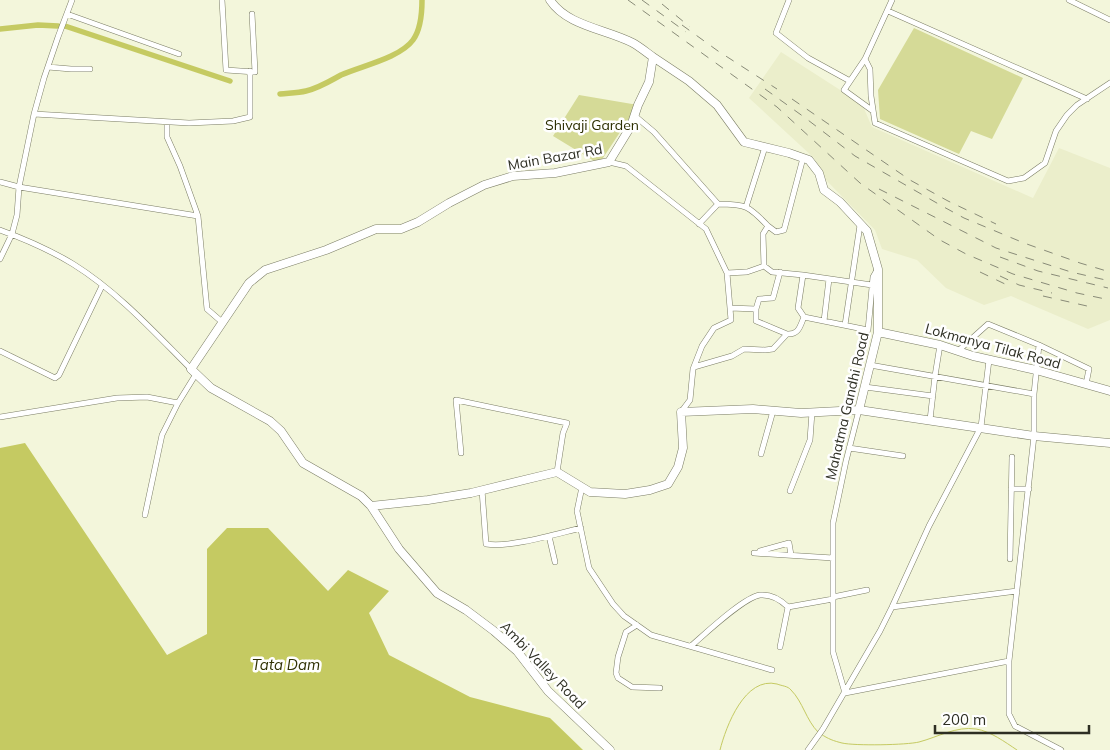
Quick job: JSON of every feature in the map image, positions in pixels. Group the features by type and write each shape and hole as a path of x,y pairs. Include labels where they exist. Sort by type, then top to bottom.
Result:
{"main road":[{"path":"550,0 559,12 633,43 653,57"},
{"name":"Main Bazar Rd","path":"193,372 222,322 249,283 265,270 326,250 376,229 401,229 418,222 484,185 513,176 555,173 609,162 635,116 649,82 653,57"},
{"name":"Mahatma Gandhi Road","path":"653,57 689,81 717,105 744,142 809,160 819,173 824,190 840,202 867,231 878,269 878,332 859,410"},
{"name":"Lokmanya Tilak Road","path":"878,332 940,345 989,360 1036,370 1110,390"},
{"name":"Ambi Valley Road","path":"193,372 211,388 270,421 282,431 303,463 361,496 371,506 399,549 436,593 466,610 517,651 548,691 610,750"},
{"path":"371,506 428,500 482,490 557,472 590,492 626,494 650,490 668,484 678,467 683,448 681,412 753,409 812,412 859,410 1034,436 1110,443"}],"street":[{"path":"0,259 12,234 17,215 18,188 34,114 48,67 72,0"},
{"path":"222,0 226,70 255,72 252,14"},
{"path":"789,0 776,33 808,58 850,81"},
{"path":"873,112 844,90 865,59 892,0"},
{"path":"1069,0 1110,20"},
{"path":"888,11 1087,100"},
{"path":"67,14 179,54"},
{"path":"865,59 870,69 875,123 1008,181 1024,178 1045,163 1056,131 1067,115 1077,105 1110,84"},
{"path":"48,67 90,69"},
{"path":"34,114 167,122 233,121 250,117 250,71"},
{"path":"635,116 654,132 718,204"},
{"path":"167,122 167,137 180,166 198,216 207,309 222,322"},
{"path":"746,207 766,147"},
{"path":"699,224 718,204 736,204 752,209 776,232 784,230 803,158"},
{"path":"609,162 626,166 706,229 727,273 731,320 714,328 702,346 694,367 690,400 681,412"},
{"path":"0,182 18,188 198,216"},
{"path":"845,325 860,225"},
{"path":"764,266 763,234 768,226"},
{"path":"0,230 29,241 73,264 148,325 193,372 162,435 145,515"},
{"path":"727,273 747,272 764,266"},
{"path":"764,266 772,272 872,285"},
{"path":"868,330 873,276 878,269"},
{"path":"780,272 773,298 760,299 756,309 756,321 787,334 798,331 804,317 798,308 803,275"},
{"path":"824,321 829,279"},
{"path":"0,350 55,378 59,375 102,286"},
{"path":"730,308 756,309"},
{"name":"Lokmanya Tilak Road","path":"804,317 878,332"},
{"path":"958,351 988,324 1039,345 1089,369 1086,384"},
{"path":"694,367 732,356 744,349 773,349 787,334"},
{"path":"930,420 940,345"},
{"path":"1039,345 1034,394 1034,436 1029,489 1009,661 1009,714 1014,726 1061,750"},
{"path":"808,750 823,729 892,607 928,526 981,427 989,360"},
{"path":"870,365 1034,394"},
{"path":"865,387 933,396"},
{"path":"0,416 117,398 147,396 178,403"},
{"path":"461,453 456,400 567,423 563,433 557,472"},
{"name":"Mahatma Gandhi Road","path":"844,693 832,652 833,523 859,410"},
{"path":"761,454 773,411"},
{"path":"790,491 810,440 812,412"},
{"path":"849,448 903,456"},
{"path":"1010,559 1012,457"},
{"path":"582,487 578,511 589,568 613,604 624,616 651,635 772,670"},
{"path":"1011,489 1029,489"},
{"path":"482,490 486,544 502,544 581,528"},
{"path":"549,536 555,562"},
{"path":"791,555 789,543 754,553 833,558"},
{"path":"788,607 867,590"},
{"path":"892,607 1017,591"},
{"path":"691,646 747,600 761,595 779,599 788,607"},
{"path":"780,647 788,607"},
{"path":"637,625 626,632 618,657 616,672 618,678 632,687 660,688"},
{"path":"844,693 1009,661"}],"shaded area":[{"path":"781,52 862,104 872,127 1033,198 1059,148 1110,168 1110,320 1088,329 1011,296 984,305 946,288 917,260 882,249 875,230 826,180 814,158 749,98"}],"green space":[{"path":"914,28 1023,78 992,139 971,131 959,154 880,119 878,90"},
{"name":"Shivaji Garden","path":"579,95 638,105 599,164 553,136"}],"water":[{"name":"Tata Dam","path":"25,443 167,655 207,634 207,549 227,528 268,528 328,591 348,570 389,591 369,613 389,655 470,697 550,718 583,750 0,750 0,448"}],"waterway":[{"path":"280,94 303,92 315,88 341,75 399,52 413,40 418,31 422,0"},
{"path":"0,29 38,25 58,26"},
{"path":"65,26 230,81"},
{"path":"720,750 732,716 739,705 746,695 755,688 766,684 777,684 790,689 799,700 810,722 818,732"},
{"path":"821,734 831,740 842,743 858,745 893,744 919,742 947,732 969,728 992,734 1017,750"}],"railway":[{"path":"628,0 777,107 860,183 940,240 966,254 1013,274 1077,293 1110,300"},
{"path":"642,0 686,32"},
{"path":"662,4 690,27"},
{"path":"682,25 777,89"},
{"path":"765,89 855,156 964,218 1024,243 1110,272"},
{"path":"792,99 910,180 996,224"},
{"path":"879,189 996,248 1071,272 1110,281"},
{"path":"1000,257 1038,271 1108,288"},
{"path":"980,272 1005,284"},
{"path":"1000,276 1019,285 1052,293"},
{"path":"1043,296 1087,306"}]}
